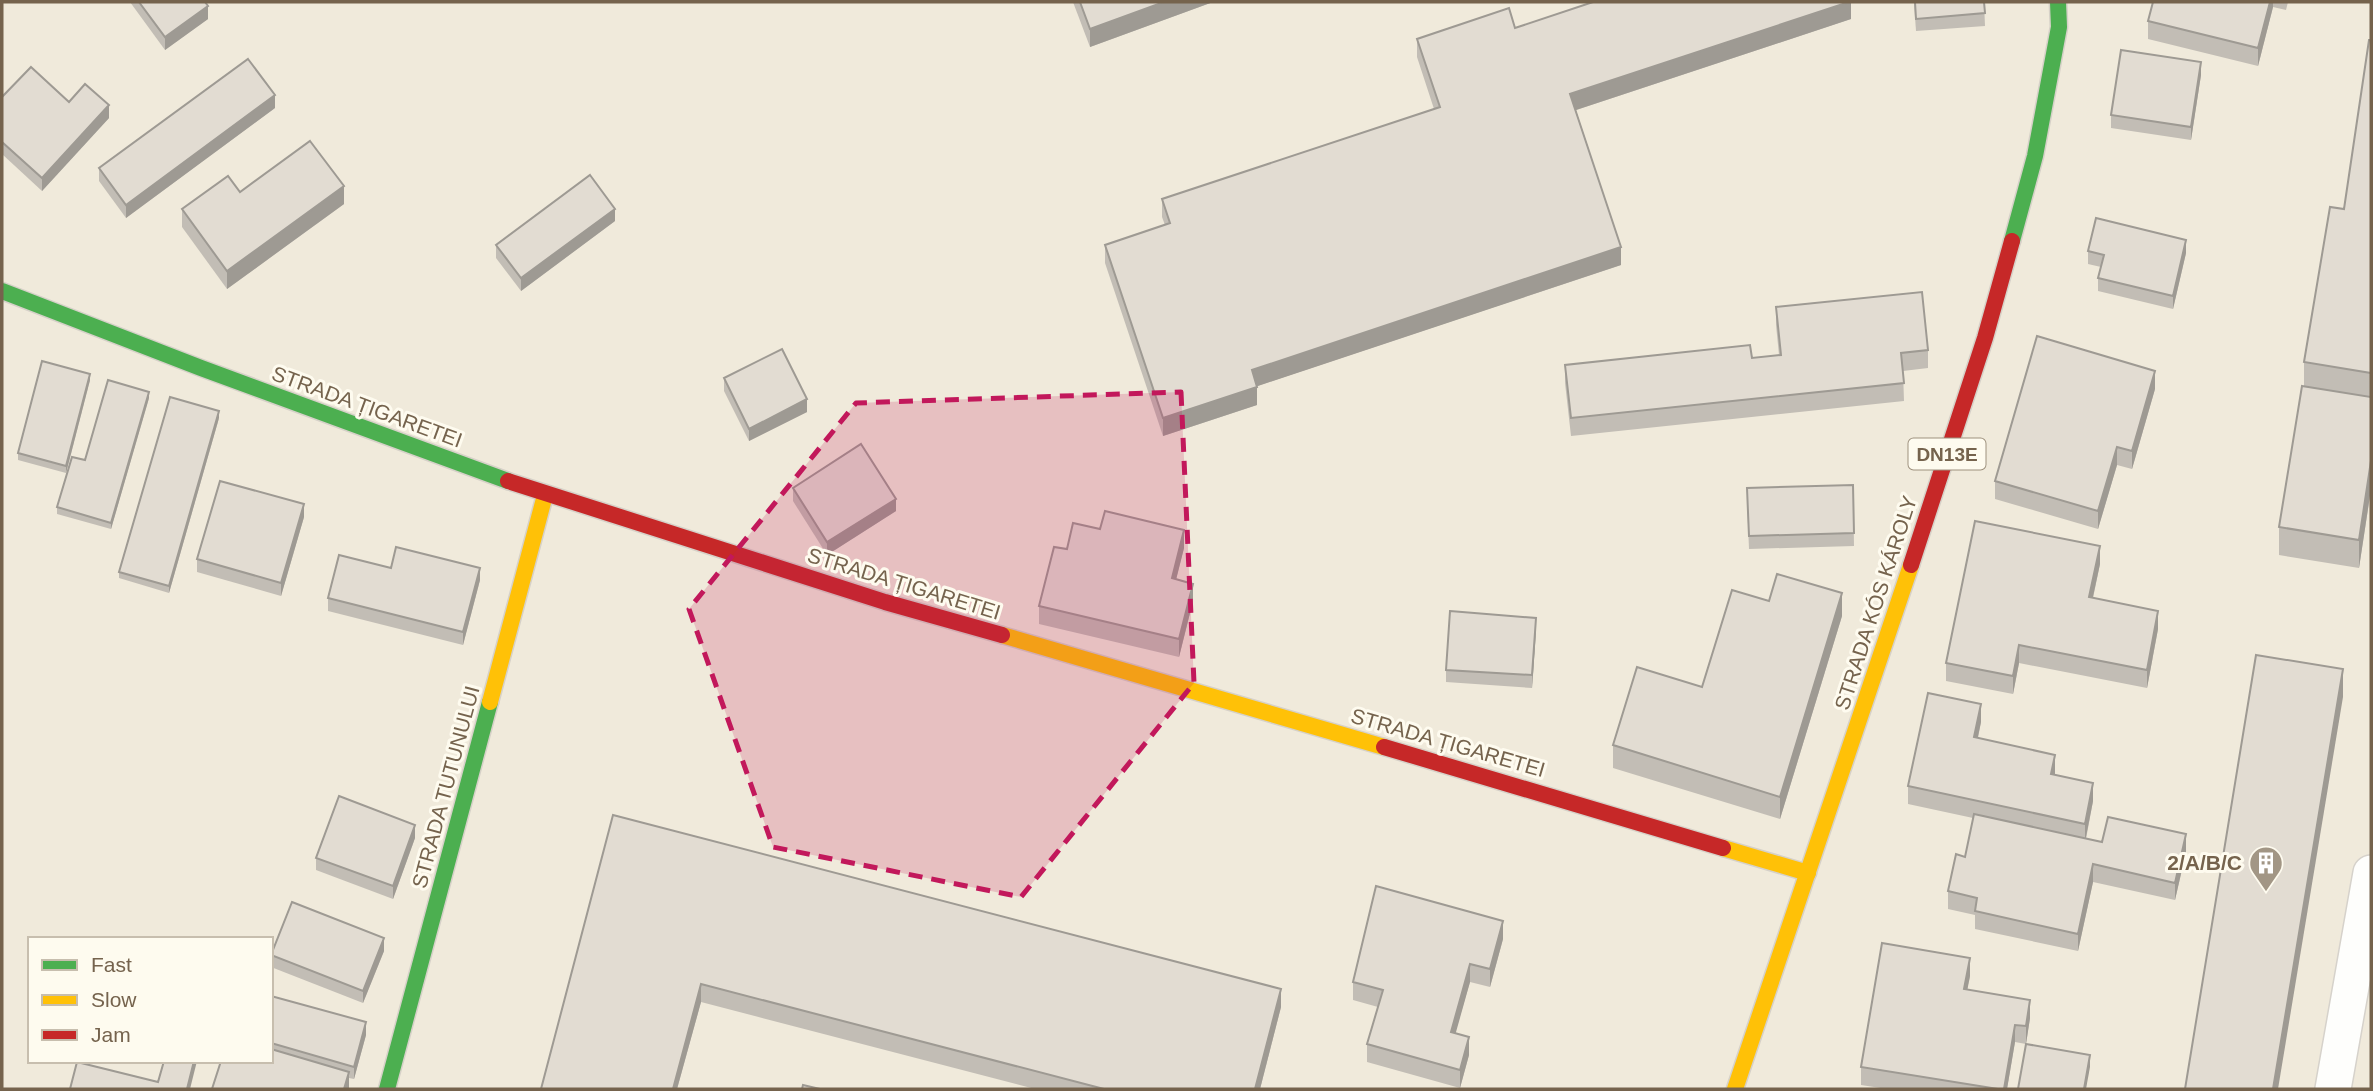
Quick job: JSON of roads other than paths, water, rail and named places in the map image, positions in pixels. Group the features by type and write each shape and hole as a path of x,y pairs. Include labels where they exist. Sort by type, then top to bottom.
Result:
{"main road":[{"name":"STRADA KÓS KÁROLY","path":"1735,1089 1985,338 2035,156 2059,27 2059,2"},
{"path":"2059,27 2074,2"},
{"name":"STRADA ȚIGARETEI","path":"2,291 545,495 885,602 1200,692 1808,873"},
{"name":"STRADA TUTUNULUI","path":"387,1089 545,495"}],"street":[{"path":"2333,1089 2371,873"}],"place":[{"name":"2/A/B/C","path":"2266,893"}]}
